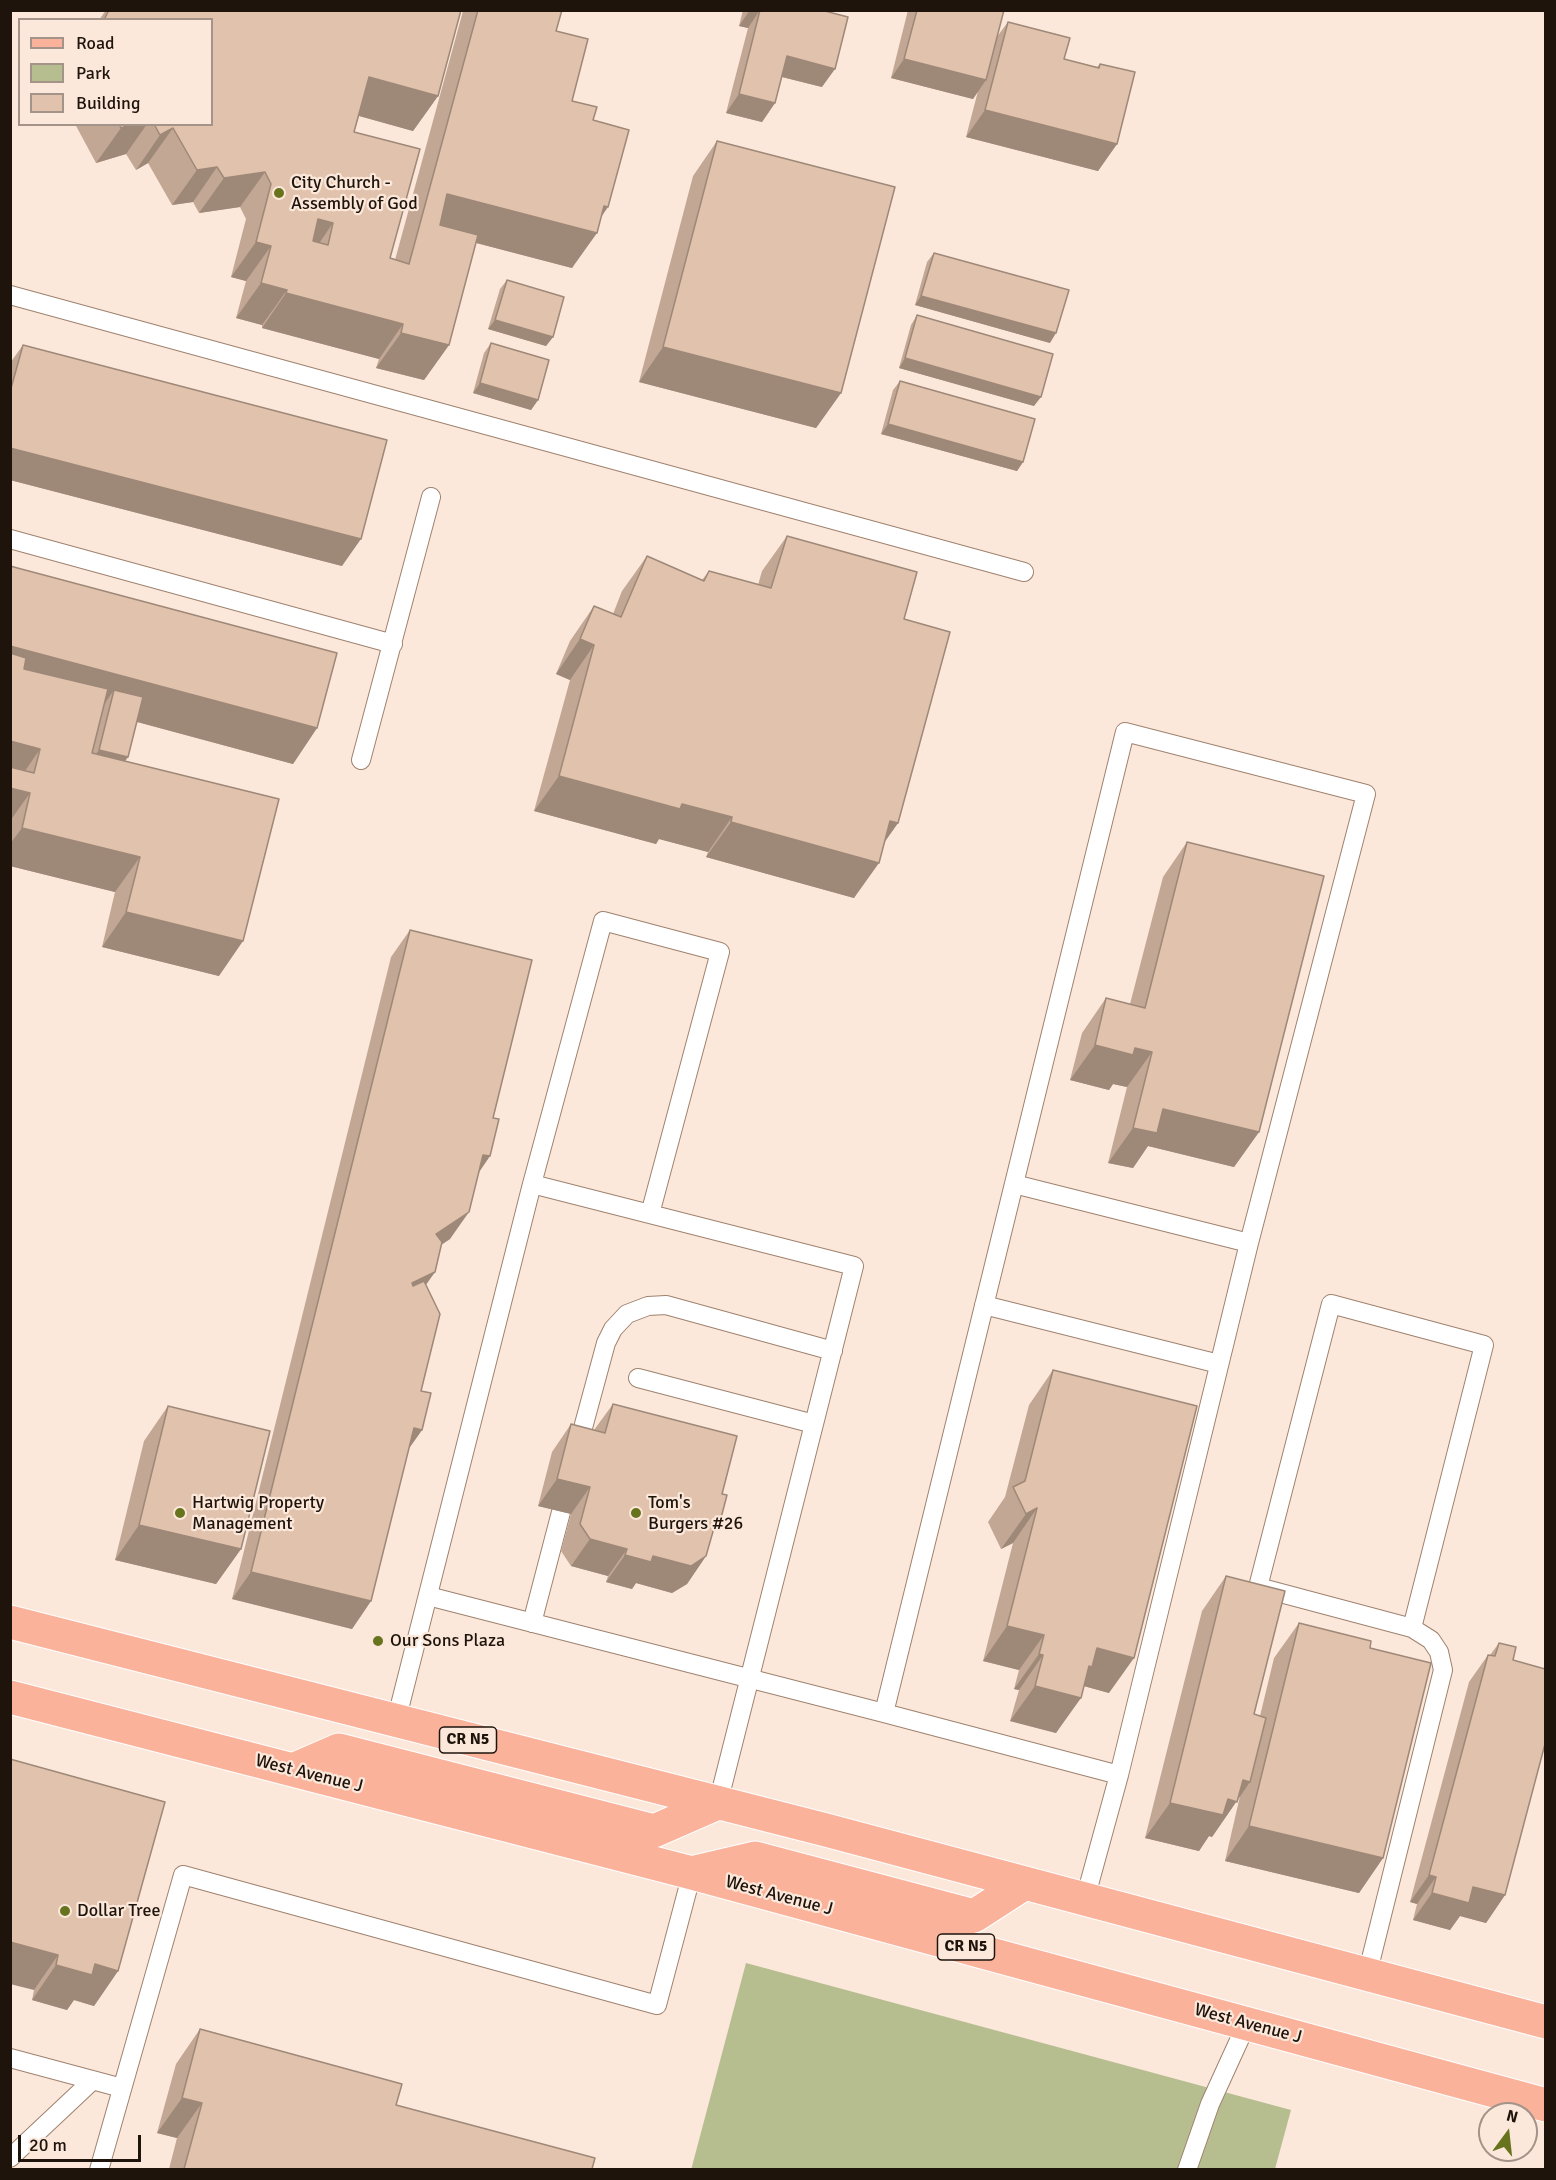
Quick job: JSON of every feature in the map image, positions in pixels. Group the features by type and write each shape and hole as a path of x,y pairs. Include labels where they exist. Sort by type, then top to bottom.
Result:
{"main road":[{"name":"CR N5","path":"10,1622 718,1803 1545,2022"},
{"name":"West Avenue J","path":"10,1697 692,1873 1545,2105"},
{"path":"293,1770 339,1750 654,1832 718,1803"},
{"path":"692,1873 755,1858 974,1916 1025,1883"}],"lane":[{"path":"10,295 1024,572"},
{"path":"361,760 431,497"},
{"path":"10,539 393,644"},
{"path":"884,1713 1125,732 1366,794 1249,1243 1119,1775 1085,1899"},
{"path":"396,1721 532,1184 603,921 720,952 650,1214"},
{"path":"532,1184 854,1266 718,1803"},
{"path":"1014,1184 1249,1243"},
{"path":"1367,1975 1443,1670 1439,1652 1431,1640 1412,1628 1258,1587 1331,1304 1485,1345 1412,1628"},
{"path":"575,1458 606,1342 613,1329 627,1314 648,1306 666,1305 833,1351"},
{"path":"984,1305 1219,1364"},
{"path":"638,1378 814,1424"},
{"path":"531,1623 561,1512"},
{"path":"428,1596 1119,1775"},
{"path":"99,2169 183,1875 657,2005 692,1873"},
{"path":"1187,2169 1210,2104 1247,2024"},
{"path":"10,2058 122,2088"},
{"path":"10,2158 93,2080"}],"green space":[{"path":"746,1963 1291,2110 1275,2169 691,2170"}],"building":[{"name":"City Church - Assembly of God","path":"109,10 461,10 438,96 369,77 354,132 420,149 390,258 409,264 478,10 562,10 556,31 588,39 572,101 597,107 593,120 629,130 608,207 604,206 597,233 447,194 440,225 478,235 449,345 401,333 403,324 286,293 287,290 261,283 271,246 256,242 271,184 265,172 224,178 217,167 197,170 173,128 160,135 155,126 213,126 213,18 105,18","holes":["318,219 333,223 328,245 313,241"]},
{"path":"760,10 821,10 848,17 835,69 787,56 775,103 739,94"},
{"path":"917,10 1004,10 986,80 904,59"},
{"path":"1008,22 1070,38 1064,59 1099,68 1100,64 1135,72 1117,144 985,110"},
{"path":"717,141 895,187 841,393 663,347"},
{"path":"934,253 1069,290 1056,333 921,296"},
{"path":"507,280 564,297 553,337 495,320"},
{"path":"917,315 1053,354 1041,397 905,358"},
{"path":"491,343 549,360 538,400 480,383"},
{"path":"23,345 387,440 361,539 10,448 10,392"},
{"path":"900,381 1035,419 1023,462 888,424"},
{"path":"787,536 917,572 904,619 950,632 898,823 890,821 879,863 731,822 732,817 682,804 680,809 559,776 594,645 580,639 594,606 621,617 647,556 704,581 709,571 771,588"},
{"path":"10,566 337,653 317,728 10,646"},
{"path":"10,653 26,658 24,669 108,689 92,753 279,799 243,941 126,912 140,857 22,828 30,793 10,788 10,767 34,773 40,749 10,741"},
{"path":"114,690 143,697 128,757 99,750"},
{"path":"1187,842 1324,876 1259,1132 1163,1109 1157,1133 1133,1128 1152,1052 1135,1048 1133,1055 1095,1045 1106,998 1145,1008"},
{"path":"410,930 532,960 493,1118 499,1119 490,1156 483,1155 469,1212 436,1234 442,1242 435,1272 412,1283 413,1286 424,1281 440,1314 421,1391 431,1393 422,1430 414,1428 371,1601 251,1572"},
{"path":"1053,1370 1197,1406 1134,1658 1097,1648 1092,1667 1089,1666 1081,1698 1035,1686 1043,1655 1039,1654 1044,1635 1007,1626 1037,1508 1026,1514 1013,1487 1025,1481"},
{"name":"Tom's Burgers #26","path":"613,1404 737,1436 722,1494 727,1495 720,1522 716,1521 706,1556 691,1566 653,1556 651,1562 625,1555 627,1549 590,1539 580,1524 590,1487 557,1479 571,1424 605,1433"},
{"path":"168,1406 270,1431 241,1549 139,1525"},
{"path":"1226,1576 1285,1591 1254,1714 1266,1718 1250,1782 1243,1780 1237,1802 1228,1799 1223,1815 1170,1803"},
{"path":"1299,1623 1371,1641 1370,1648 1431,1663 1383,1858 1249,1826"},
{"path":"1499,1643 1516,1647 1513,1660 1545,1669 1545,1744 1505,1895 1473,1887 1469,1903 1432,1893 1436,1877 1429,1875 1488,1655 1495,1656"},
{"name":"Dollar Tree","path":"10,1759 165,1802 118,1971 95,1964 92,1975 56,1965 58,1955 10,1942"},
{"path":"200,2029 402,2084 396,2105 595,2158 592,2169 184,2169 202,2103 182,2098"}],"place":[{"name":"City Church - Assembly of God","path":"279,193"},
{"name":"Hartwig Property Management","path":"180,1513"},
{"name":"Tom's Burgers #26","path":"636,1513"},
{"name":"Our Sons Plaza","path":"378,1641"},
{"name":"Dollar Tree","path":"65,1911"}]}
